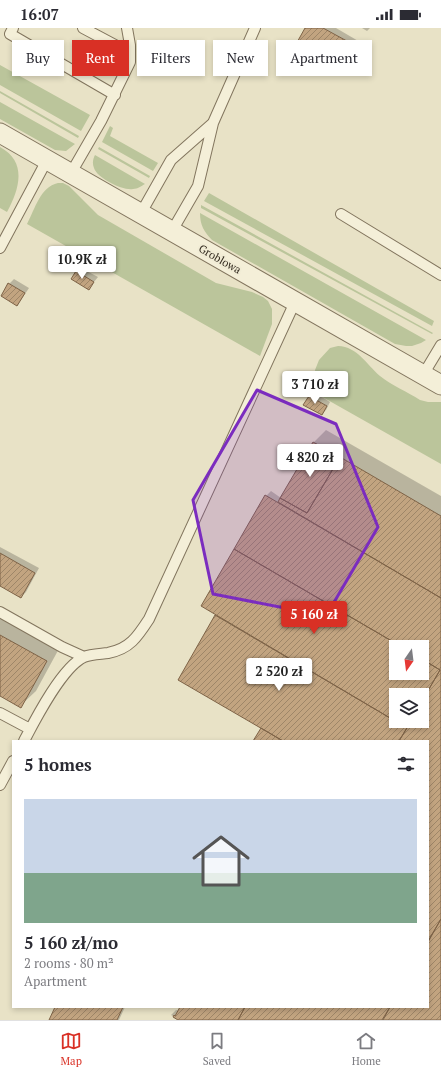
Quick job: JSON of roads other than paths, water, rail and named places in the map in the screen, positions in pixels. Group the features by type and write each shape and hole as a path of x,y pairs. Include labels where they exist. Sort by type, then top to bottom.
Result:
{"street":[{"name":"Groblowa","path":"0,133 441,385"}],"lane":[{"path":"84,28 130,53"},
{"path":"71,173 115,95 130,62 130,45 127,28"},
{"path":"172,231 198,186 213,123 255,28"},
{"path":"8,32 115,95"},
{"path":"140,213 172,160 213,123"},
{"path":"0,248 47,160"},
{"path":"341,214 441,275"},
{"path":"24,740 60,680 71,667 84,657 118,651 136,639 149,619 295,302"},
{"path":"423,375 441,344"},
{"path":"0,612 62,647 84,657"},
{"path":"0,713 30,729"},
{"path":"0,785 12,763"}]}
